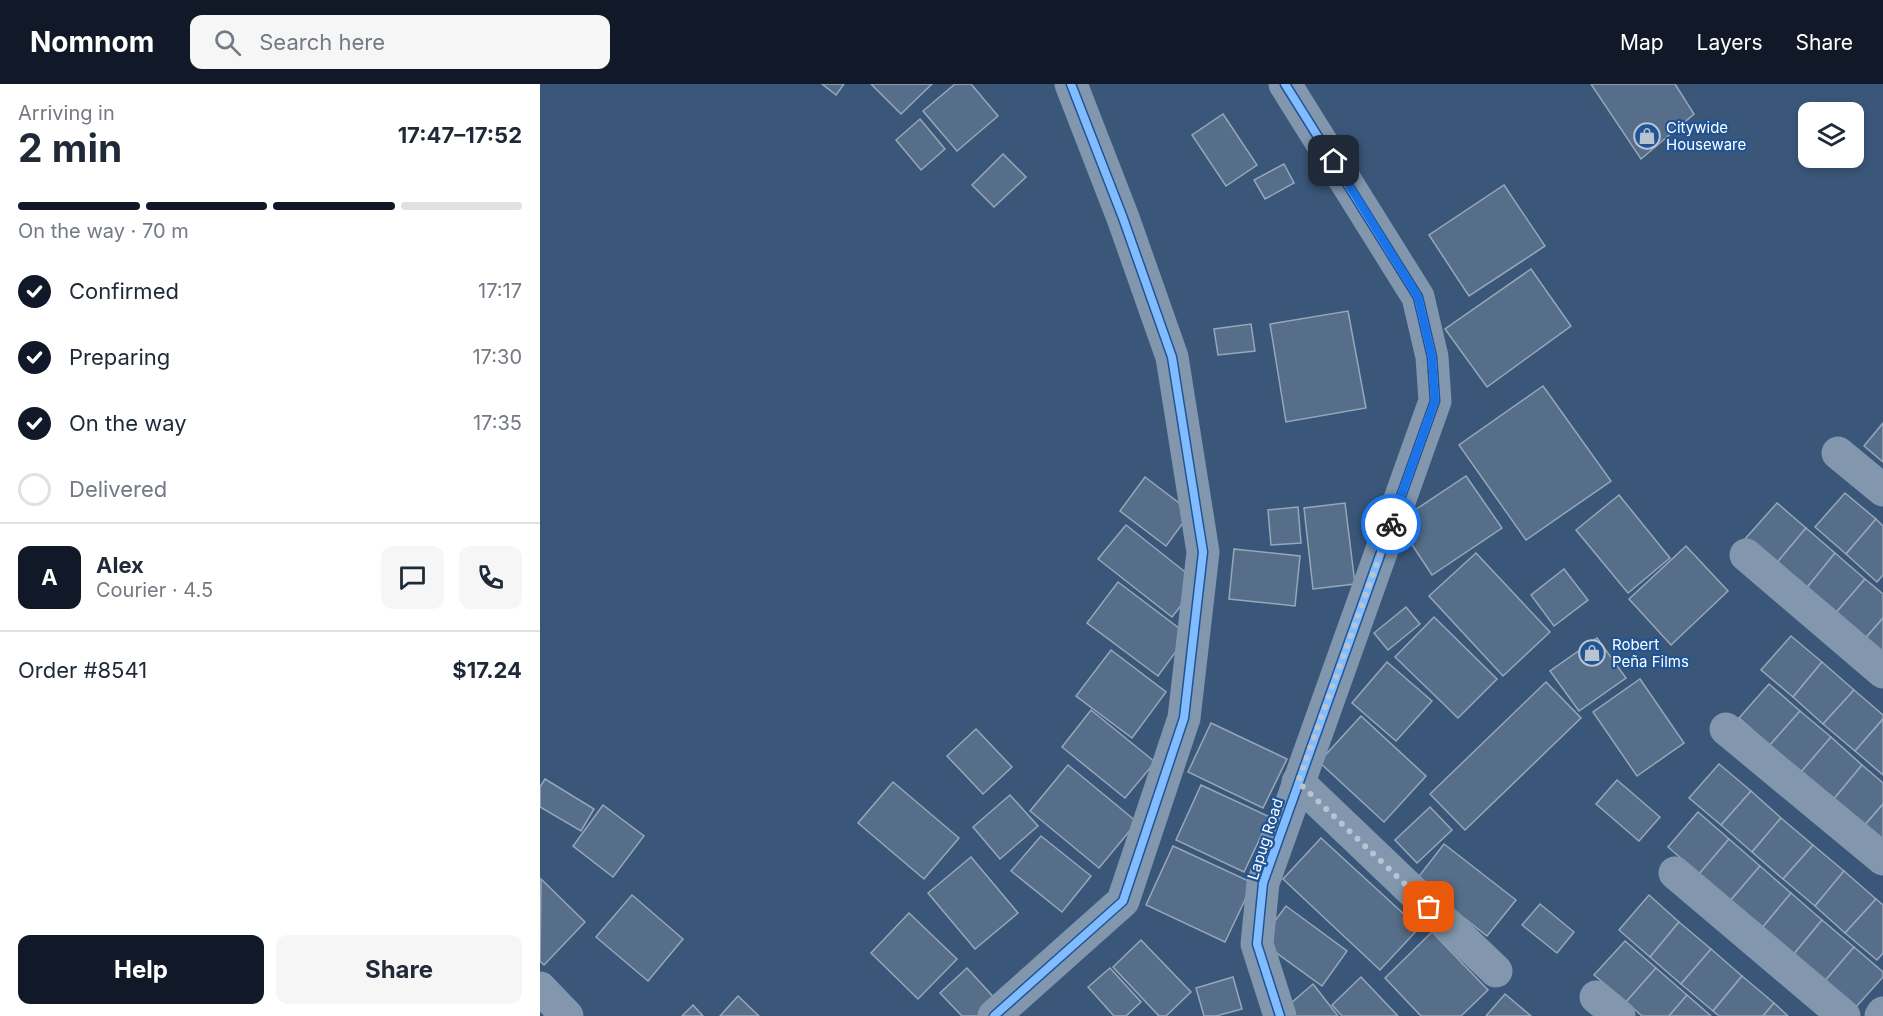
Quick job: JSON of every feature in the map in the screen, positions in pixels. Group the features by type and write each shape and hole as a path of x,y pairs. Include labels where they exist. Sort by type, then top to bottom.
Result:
{"street":[{"path":"994,1016 1123,901 1184,718 1203,552 1172,357 1123,218 1071,84"},
{"name":"Lapug Road","path":"1280,1016 1257,944 1263,884 1435,401 1432,357 1418,297 1285,84"},
{"path":"1838,453 1883,490"},
{"path":"1746,555 1883,672"},
{"path":"1726,729 1883,860"},
{"path":"1298,782 1496,971"},
{"path":"1675,873 1844,1016"},
{"path":"540,988 567,1016"}],"building":[{"path":"822,84 844,84 836,95"},
{"path":"871,84 932,84 901,114"},
{"path":"955,84 971,84 998,116 957,151 923,111"},
{"name":"Citywide Houseware","path":"1591,84 1675,84 1694,114 1641,159"},
{"path":"1223,114 1257,165 1226,186 1192,135"},
{"path":"920,119 945,149 921,170 896,140"},
{"path":"1003,154 1026,177 994,207 972,185"},
{"path":"1284,164 1294,183 1265,199 1254,180"},
{"path":"1504,185 1545,246 1469,296 1429,235"},
{"path":"1531,269 1571,326 1487,387 1445,329"},
{"path":"1348,311 1366,408 1286,422 1270,324"},
{"path":"1251,324 1255,351 1218,355 1214,329"},
{"path":"1543,386 1611,481 1526,540 1459,445"},
{"path":"1883,423 1883,462 1864,446"},
{"path":"1466,476 1502,528 1432,575 1397,522"},
{"path":"1145,477 1191,512 1166,546 1120,511"},
{"path":"1845,493 1876,519 1846,554 1815,527"},
{"path":"1619,495 1670,558 1628,593 1576,530"},
{"path":"1345,503 1355,584 1313,589 1304,508"},
{"path":"1777,503 1806,528 1775,565 1745,539"},
{"path":"1298,507 1301,543 1271,545 1268,510"},
{"path":"1876,519 1883,526 1883,575 1877,582 1846,554"},
{"path":"1126,525 1199,583 1172,617 1098,559"},
{"path":"1806,528 1835,553 1805,590 1775,565"},
{"path":"1686,546 1728,591 1671,645 1629,599"},
{"path":"1234,549 1300,556 1295,606 1229,599"},
{"path":"1476,553 1550,632 1503,676 1429,596"},
{"path":"1835,553 1865,579 1834,615 1805,590"},
{"path":"1564,569 1588,600 1554,626 1531,595"},
{"path":"1865,579 1883,594 1883,618 1863,641 1834,615"},
{"path":"1118,582 1188,635 1158,676 1087,623"},
{"path":"1406,607 1420,624 1388,650 1374,633"},
{"path":"1434,617 1497,679 1458,718 1395,657"},
{"path":"1883,618 1883,658 1863,641"},
{"path":"1791,636 1822,662 1793,697 1761,670"},
{"path":"1597,638 1626,678 1579,711 1550,671"},
{"path":"1111,650 1166,692 1132,738 1076,696"},
{"path":"1387,662 1432,701 1396,741 1352,703"},
{"path":"1822,662 1854,690 1823,724 1793,697"},
{"path":"1640,679 1684,743 1637,776 1593,712"},
{"path":"1546,682 1581,718 1465,830 1430,794"},
{"path":"1769,684 1800,711 1770,745 1739,718"},
{"path":"1854,690 1883,715 1883,719 1855,751 1823,724"},
{"path":"1091,710 1155,762 1125,798 1062,747"},
{"path":"1800,711 1831,737 1801,772 1770,745"},
{"path":"1361,716 1426,776 1384,822 1319,762"},
{"path":"1883,719 1883,775 1855,751"},
{"path":"1211,723 1287,759 1263,808 1188,772"},
{"path":"976,729 1012,767 983,794 947,756"},
{"path":"1831,737 1862,765 1833,800 1801,772"},
{"path":"1719,764 1751,791 1721,825 1689,798"},
{"path":"1068,765 1137,822 1099,868 1030,811"},
{"path":"1862,765 1883,783 1883,804 1864,826 1833,800"},
{"path":"545,779 594,809 581,831 540,807 540,787"},
{"path":"1617,780 1660,817 1639,841 1596,804"},
{"path":"893,782 959,838 924,879 858,823"},
{"path":"1201,785 1270,817 1244,872 1176,840"},
{"path":"1751,791 1781,818 1752,852 1721,825"},
{"path":"1010,795 1038,826 1000,859 973,827"},
{"path":"1883,804 1883,843 1864,826"},
{"path":"603,805 644,836 613,877 573,846"},
{"path":"1430,807 1452,830 1417,863 1395,840"},
{"path":"1698,812 1729,839 1699,874 1668,847"},
{"path":"1781,818 1813,845 1783,879 1752,852"},
{"path":"1041,836 1091,876 1062,912 1011,871"},
{"path":"1321,838 1419,928 1380,970 1283,879"},
{"path":"1729,839 1760,866 1730,901 1699,874"},
{"path":"1444,844 1516,900 1487,936 1416,880"},
{"path":"1813,845 1844,871 1815,906 1783,879"},
{"path":"1173,846 1253,883 1225,942 1146,905"},
{"path":"971,857 1018,913 975,949 928,893"},
{"path":"1760,866 1791,893 1762,928 1730,901"},
{"path":"1844,871 1876,899 1845,933 1815,906"},
{"path":"541,879 585,922 544,965 540,961"},
{"path":"1791,893 1822,920 1793,955 1762,928"},
{"path":"632,895 683,939 648,981 596,937"},
{"path":"1649,895 1679,922 1650,957 1619,930"},
{"path":"1876,899 1883,905 1883,953 1877,960 1845,933"},
{"path":"1540,904 1574,932 1557,953 1522,925"},
{"path":"1286,906 1347,951 1322,986 1260,941"},
{"path":"909,913 957,959 918,999 871,953"},
{"path":"1822,920 1854,947 1824,982 1793,955"},
{"path":"1679,922 1711,949 1681,984 1650,957"},
{"path":"1432,932 1488,990 1461,1016 1421,1016 1385,978"},
{"path":"1141,940 1191,992 1166,1016 1159,1016 1113,967"},
{"path":"1625,941 1656,968 1626,1002 1594,975"},
{"path":"1854,947 1883,972 1883,977 1855,1008 1824,982"},
{"path":"1711,949 1742,976 1713,1011 1681,984"},
{"path":"967,968 999,1003 986,1016 962,1016 940,993"},
{"path":"1110,968 1141,1002 1126,1016 1114,1016 1088,987"},
{"path":"1656,968 1687,995 1669,1016 1642,1016 1626,1002"},
{"path":"1742,976 1774,1003 1763,1016 1719,1016 1713,1011"},
{"path":"1233,977 1242,1009 1216,1016 1204,1016 1196,988"},
{"path":"1361,977 1398,1016 1342,1016 1332,1005"},
{"path":"1313,984 1338,1016 1285,1016 1282,1011"},
{"path":"1505,994 1531,1016 1486,1016"},
{"path":"1687,995 1711,1016 1669,1016"},
{"path":"738,996 759,1016 720,1016"},
{"path":"1774,1003 1788,1016 1763,1016"},
{"path":"693,1005 703,1016 682,1016"}],"cycle path":[{"path":"994,1016 1123,901 1184,718 1203,552 1172,357 1123,218 1071,84"},
{"path":"1280,1016 1257,944 1263,883 1435,401 1432,357 1418,297 1285,84"}],"way so far":[{"path":"1391,524 1298,782 1429,907"}],"place":[{"name":"Citywide Houseware","path":"1647,136"},
{"name":"Robert Peña Films","path":"1592,653"}],"route":[{"path":"1334,161 1418,297 1432,357 1435,401 1391,524"}]}
